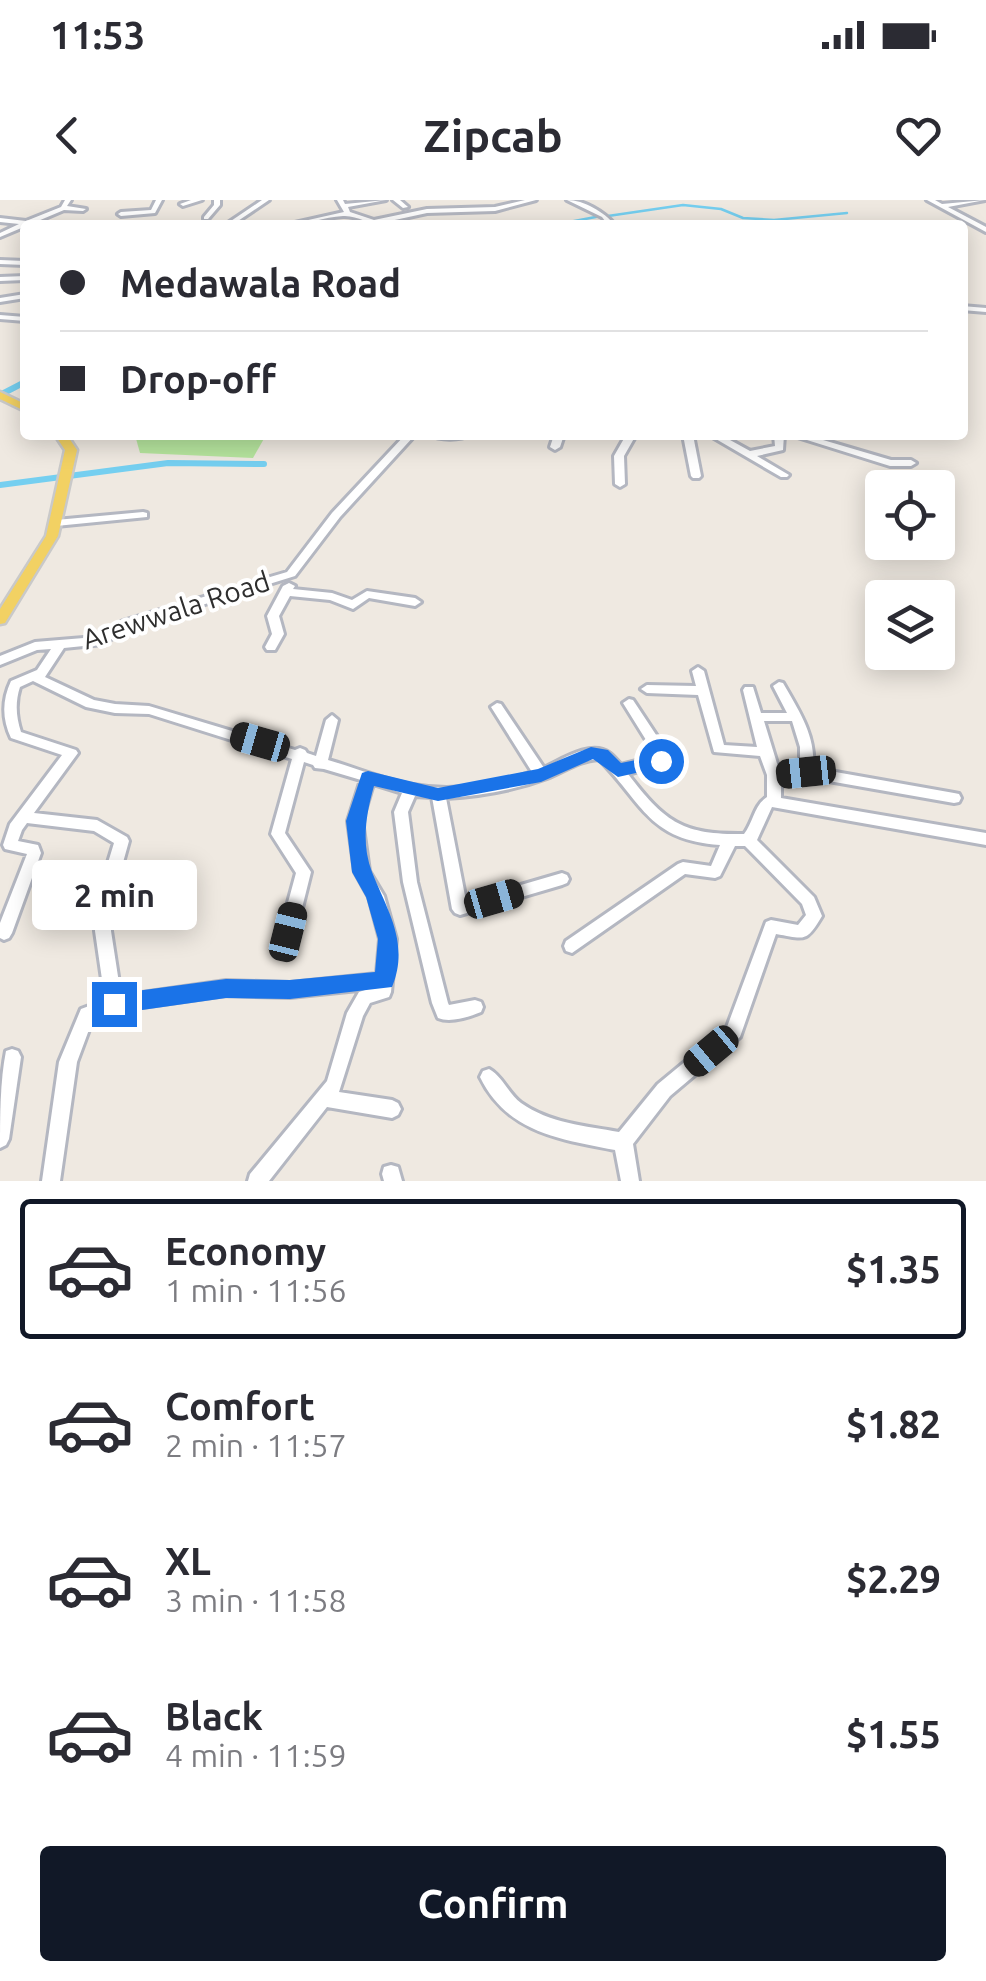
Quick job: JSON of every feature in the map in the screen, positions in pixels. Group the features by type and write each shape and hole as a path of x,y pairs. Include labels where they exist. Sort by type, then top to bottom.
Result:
{"main road":[{"path":"0,620 48,545 71,450 64,440"}],"street":[{"path":"121,214 154,212 159,200"},
{"path":"183,204 199,200"},
{"path":"206,218 217,200"},
{"path":"236,220 266,200"},
{"path":"341,203 383,200"},
{"path":"396,200 405,208"},
{"path":"459,200 463,211"},
{"path":"390,220 427,211 495,209 533,200"},
{"path":"570,200 608,220"},
{"path":"930,200 966,220"},
{"path":"938,206 982,200"},
{"path":"341,203 348,213"},
{"path":"35,220 65,204 83,209"},
{"path":"314,220 348,213 368,220"},
{"path":"352,220 361,218"},
{"name":"Arewwala Road","path":"0,661 26,649 100,642 128,624 291,574 336,515 405,440"},
{"path":"556,447 558,440"},
{"path":"620,484 619,456 628,440"},
{"path":"689,440 696,476"},
{"path":"723,440 784,475"},
{"path":"750,454 780,448 779,440"},
{"path":"813,440 890,462 911,463"},
{"path":"56,522 143,515"},
{"path":"272,647 278,634 273,616 288,592 291,574"},
{"path":"288,592 332,597 353,606 368,594 415,602"},
{"path":"4,933 34,854 34,848 10,845 14,823 71,754 16,735 9,698 15,684 38,674 59,646"},
{"path":"698,671 719,748 765,752"},
{"path":"38,674 38,678 92,706 150,710 300,753 320,764 410,790 438,794 541,775 591,753 602,754 644,805 672,830 739,840 809,901 814,916 802,932 772,927 734,1032 664,1090 623,1142 630,1181"},
{"path":"778,686 793,717 807,734 806,772"},
{"path":"647,689 704,692"},
{"path":"748,690 774,776 774,802"},
{"path":"618,771 665,759 629,703"},
{"path":"497,706 541,775"},
{"path":"756,717 793,717"},
{"path":"320,764 332,720"},
{"path":"288,932 304,872 278,834 300,753"},
{"path":"774,776 806,772 954,798"},
{"path":"257,1181 325,1098 365,997 384,992 388,939 376,896 362,872 355,821 368,778"},
{"path":"410,790 401,812 410,882 440,1003 444,1013 475,1007"},
{"path":"438,794 460,909 562,879"},
{"path":"572,946 683,868 715,872 739,840 759,828 762,810 768,802 986,839"},
{"path":"14,823 96,826 122,841 104,902 103,931 114,1004"},
{"path":"51,1181 68,1062 81,1020 114,1004 226,988 290,990 384,980"},
{"path":"0,1139 12,1057"},
{"path":"488,1078 512,1110 532,1122 623,1142"},
{"path":"325,1098 392,1109"}],"green space":[{"path":"136,440 263,440 253,458 140,453"}],"waterway":[{"path":"608,216 683,205 721,209 743,218 774,220 847,213"},
{"path":"580,220 601,216"},
{"path":"0,395 20,385"},
{"path":"0,485 168,463 264,464"}],"route":[{"path":"114,1004 226,988 290,990 384,980 388,939 376,896 362,872 355,821 368,778 438,794 541,775 591,753 602,754 618,771 661,761"}]}
